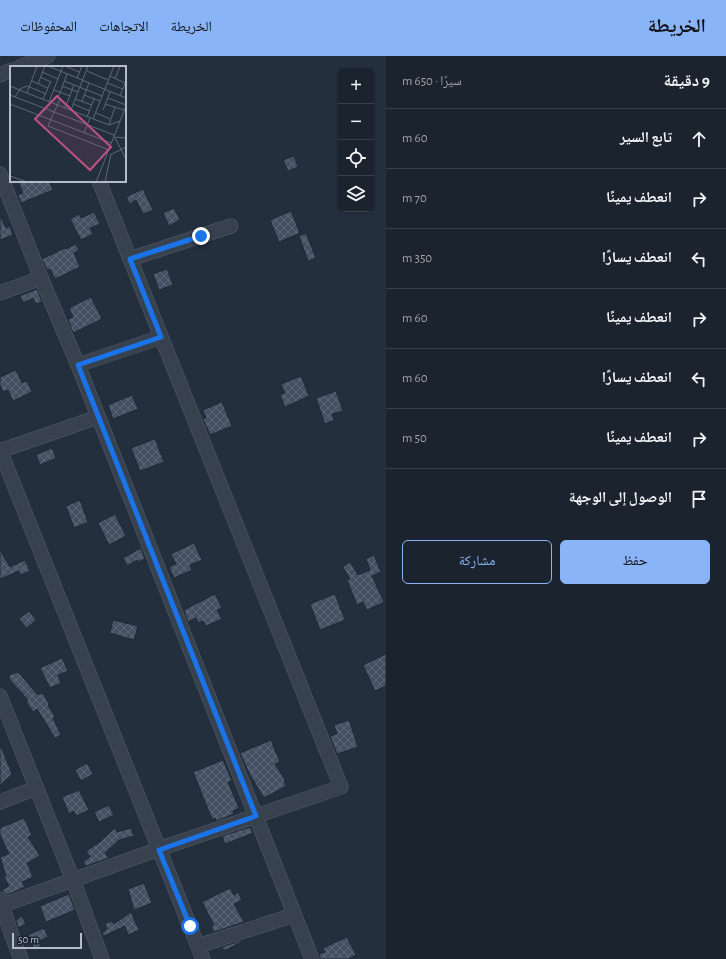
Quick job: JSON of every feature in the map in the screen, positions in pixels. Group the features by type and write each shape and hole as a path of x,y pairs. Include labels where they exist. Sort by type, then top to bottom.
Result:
{"street":[{"path":"23,66 49,56 54,66"},
{"path":"0,75 10,70"},
{"path":"0,174 41,278 78,365 312,959"},
{"path":"21,959 5,934 1,902 73,880 341,787 99,182"},
{"path":"130,259 231,226"},
{"path":"0,293 41,278"},
{"path":"78,365 161,337"},
{"path":"98,418 0,451 200,953 294,915"},
{"path":"0,696 4,718 36,788 73,880 102,959"},
{"path":"0,802 36,788"}],"building":[{"path":"294,156 298,167 288,171 283,160"},
{"path":"18,182 49,182 53,190 21,203 18,195 23,193"},
{"path":"143,189 153,210 143,214 136,200 130,204 126,197"},
{"path":"174,208 180,220 169,226 163,213"},
{"path":"291,211 300,233 279,242 270,220"},
{"path":"94,212 100,224 90,228 93,234 81,240 70,219 79,214 81,218"},
{"path":"0,215 6,228 10,226 13,235 0,240"},
{"path":"306,233 316,258 308,261 299,236"},
{"path":"76,244 79,250 74,253 80,267 55,279 50,269 47,270 42,259"},
{"path":"167,269 173,285 159,290 153,274"},
{"path":"37,289 42,302 36,304 33,298 23,303 20,296"},
{"path":"91,297 102,319 73,333 68,319 73,317 69,308"},
{"path":"16,370 22,383 27,381 32,392 13,401 8,390 3,392 0,385 0,377"},
{"path":"301,376 309,396 285,407 280,395 285,393 281,384"},
{"path":"336,391 343,411 332,414 334,420 325,424 316,398"},
{"path":"132,395 138,409 113,419 108,405"},
{"path":"222,402 232,426 210,435 203,419 206,418 203,410"},
{"path":"155,439 164,462 140,471 131,448"},
{"path":"52,448 56,458 40,465 36,455"},
{"path":"80,500 88,522 74,528 66,506"},
{"path":"115,514 126,536 109,545 98,523"},
{"path":"194,543 202,560 190,565 192,570 174,578 169,567 176,564 171,554"},
{"path":"141,548 145,559 138,562 137,560 127,566 123,558"},
{"path":"0,550 10,567 25,560 30,571 21,575 19,571 0,579"},
{"path":"374,555 381,572 372,576 384,602 367,610 363,602 357,605 347,580 350,579 343,567 350,562 358,575 370,570 366,559"},
{"path":"215,594 222,608 217,610 222,619 206,626 203,621 198,623 196,618 188,622 184,610"},
{"path":"335,594 345,620 320,630 310,604"},
{"path":"29,611 36,620 27,628 19,619"},
{"path":"113,620 138,626 134,640 110,633"},
{"path":"386,654 386,686 375,691 363,665"},
{"path":"62,658 68,671 58,675 61,683 50,688 40,668"},
{"path":"18,672 38,695 43,693 55,717 53,718 61,735 55,738 37,709 33,712 26,701 28,700 10,680 9,675"},
{"path":"349,720 358,747 337,754 330,736 337,734 334,725"},
{"path":"271,740 280,762 275,764 285,780 286,786 264,798 250,775 240,753"},
{"path":"0,744 12,774 0,785"},
{"path":"223,760 232,781 228,782 239,808 233,811 234,814 216,821 215,818 212,819 193,772"},
{"path":"87,763 93,774 81,781 75,770"},
{"path":"79,790 89,810 76,816 74,811 69,814 62,797"},
{"path":"109,805 114,815 99,822 94,812"},
{"path":"24,818 32,835 28,837 40,856 27,863 33,877 22,882 25,887 7,895 2,890 9,886 4,877 6,876 0,857 9,854 0,835 0,828"},
{"path":"250,827 253,833 225,844 222,836"},
{"path":"115,828 117,832 131,828 134,836 119,840 105,853 109,858 86,866 83,862 90,857 86,851 100,842"},
{"path":"144,883 152,903 134,910 128,889"},
{"path":"230,888 234,895 238,892 242,900 234,904 244,922 214,932 211,926 214,925 202,902"},
{"path":"69,894 75,910 46,922 40,906"},
{"path":"131,912 139,930 128,935 125,926 104,936 102,933 107,929 105,924 112,921 114,924"},
{"path":"22,916 26,924 18,928 16,920"},
{"path":"44,928 48,937 39,941 41,946 34,949 28,935"},
{"path":"347,937 356,955 348,959 320,959 319,954 325,952 323,948"},
{"path":"249,938 224,951 222,947"}],"route":[{"path":"190,926 159,850 256,816 78,365 161,337 130,259 201,236"}]}
